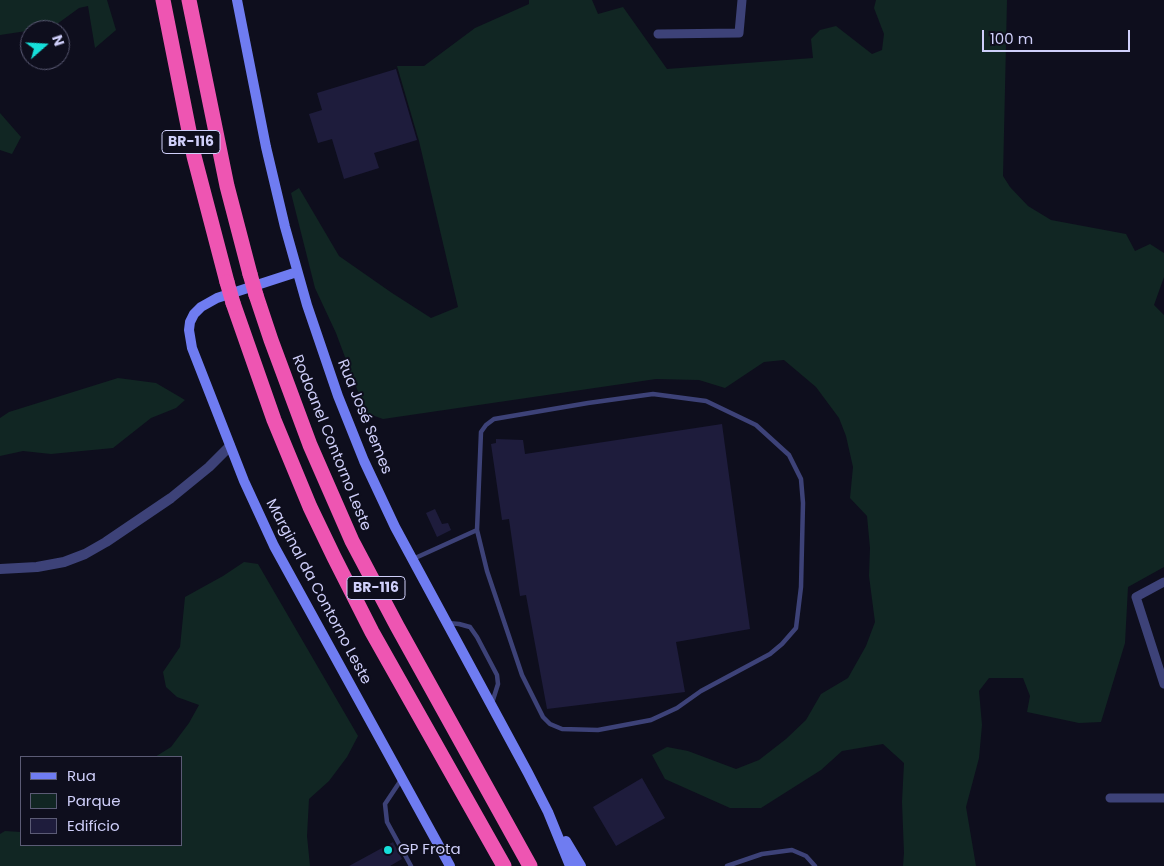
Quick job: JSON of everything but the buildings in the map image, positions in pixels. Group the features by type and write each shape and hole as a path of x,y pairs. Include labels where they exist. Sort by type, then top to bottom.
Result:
{"highway":[{"name":"BR-116","path":"163,0 194,156 227,282 280,436 310,507 372,632 504,866"},
{"name":"Rodoanel Contorno Leste","path":"189,0 227,186 256,295 287,387 352,541 530,866"}],"main road":[{"name":"Rua José Semes","path":"239,3 268,156 297,272 322,354 352,432 381,498 412,560 492,705 548,812 581,866"},
{"name":"Marginal da Contorno Leste","path":"297,272 216,298 200,307 190,322 189,330 192,348 230,446 258,512 289,577 450,866"},
{"name":"Rua José Semes","path":"548,812 570,866"}],"street":[{"path":"658,34 739,33 742,0"},
{"path":"0,569 55,564 84,554 106,542 171,498 209,467 230,446"},
{"path":"1164,582 1136,597 1164,684"},
{"path":"1155,587 1164,590"},
{"path":"1110,798 1164,798"}],"lane":[{"path":"653,394 706,402 756,425 789,455 801,479 803,503 801,587 796,628 770,654 701,691 676,708 651,720 598,730 562,729 550,724 543,717 522,675 487,571 477,530 481,432 494,419 653,394"},
{"path":"412,560 477,530"},
{"path":"447,623 470,627 477,636 497,675 498,684 492,705"},
{"path":"402,779 385,804 386,822 411,866"},
{"path":"727,866 762,854 792,850 806,856 814,866"}],"green space":[{"path":"0,0 107,0 116,30 95,48 88,6 79,8 63,20 20,20 20,32 0,35"},
{"path":"529,0 592,0 598,14 623,7 667,69 813,58 811,39 820,30 836,26 872,54 882,50 884,34 874,8 876,0 1007,0 1003,176 1010,187 1028,206 1051,220 1126,234 1135,251 1150,244 1164,253 1164,277 1154,305 1164,315 1164,567 1128,587 1125,643 1101,722 1079,723 1027,712 1030,696 1023,678 989,678 979,691 982,725 979,758 966,807 976,866 903,866 902,802 904,763 883,744 842,751 821,770 761,808 730,808 665,779 652,755 667,747 688,751 736,769 759,760 786,739 806,720 821,694 848,678 866,646 875,622 869,576 870,548 867,516 850,498 853,467 846,436 839,418 816,387 784,360 764,362 725,388 699,380 656,379 383,419 366,413 336,333 315,288 291,193 299,188 339,256 392,293 431,318 458,307 419,141 397,66 424,66 475,28 529,4"},
{"path":"0,113 21,137 12,154 0,150"},
{"path":"118,378 156,383 185,400 176,408 151,418 113,448 51,454 23,451 0,456 0,418 9,412"},
{"path":"244,562 258,564 358,736 347,757 329,781 309,799 307,836 310,866 0,866 0,834 5,831 20,832 20,846 182,846 182,756 157,756 171,747 189,723 199,705 177,697 166,687 163,672 180,647 185,597"}],"place":[{"name":"GP Frota","path":"388,850"}]}
